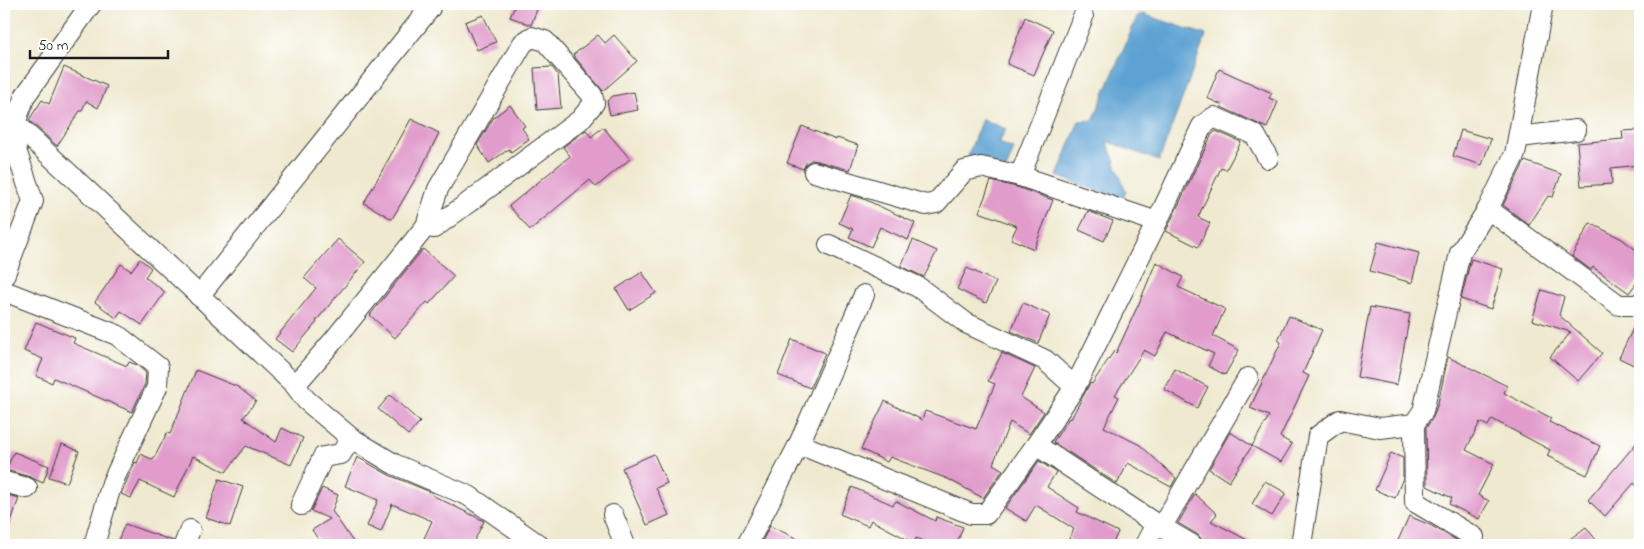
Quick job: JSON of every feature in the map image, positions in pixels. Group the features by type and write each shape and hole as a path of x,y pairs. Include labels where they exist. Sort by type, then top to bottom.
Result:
{"street":[{"path":"4,276 33,201 16,150 9,120 91,4"},
{"path":"1474,537 1415,502 1414,424 1423,411 1460,253 1488,210 1516,154 1543,4"},
{"path":"199,296 430,8"},
{"path":"1020,176 1083,17"},
{"path":"295,385 426,226 438,189 523,43 532,37 545,42 592,95 594,103 580,120 434,228 426,226"},
{"path":"798,444 971,514 986,514 1075,387 1157,222 1202,126 1214,117 1255,135 1268,158"},
{"path":"9,120 295,385 306,400 351,438 394,464 469,496 539,545"},
{"path":"1520,137 1576,130"},
{"path":"814,172 926,205 936,204 964,171 981,167 1020,176 1157,222"},
{"path":"1488,210 1619,305 1635,305 1640,303"},
{"path":"829,245 918,287 966,323 1045,360 1075,387"},
{"path":"4,290 117,336 158,367 157,387 112,483 94,545"},
{"path":"747,545 798,444 864,295"},
{"path":"1145,545 1159,526 1248,378"},
{"path":"1302,545 1318,436 1340,420 1380,428 1414,424"},
{"path":"301,505 323,457 341,454 351,438"},
{"path":"1036,445 1159,526 1192,545"},
{"path":"4,482 27,488"},
{"path":"613,515 625,545"}],"water":[{"path":"1143,14 1206,35 1159,161 1107,141 1126,192 1122,200 1057,176 1079,121 1093,120 1137,17"},
{"path":"982,119 1006,129 999,143 1014,149 1006,170 968,155"}],"building":[{"path":"516,4 539,4 531,25 510,17"},
{"path":"483,15 496,42 477,50 465,22"},
{"path":"1025,17 1053,30 1034,75 1007,64"},
{"path":"598,35 605,43 614,35 637,61 603,91 573,55"},
{"path":"64,67 107,86 98,108 86,101 82,111 80,111 57,146 29,120 42,100 49,104"},
{"path":"552,67 558,75 561,108 537,110 534,68"},
{"path":"1219,69 1272,93 1269,98 1278,102 1267,128 1221,107 1222,105 1207,98"},
{"path":"634,92 638,110 610,115 607,101 613,96"},
{"path":"510,105 525,126 522,128 529,139 511,152 509,149 489,163 477,145 494,117"},
{"path":"411,119 439,133 420,171 392,219 364,203"},
{"path":"802,126 836,140 837,138 858,145 850,170 812,160 806,163 803,169 787,163"},
{"path":"603,127 630,159 596,187 590,180 530,230 509,206 570,156 563,147 586,130 591,137"},
{"path":"1461,130 1491,139 1482,165 1453,156"},
{"path":"1640,130 1640,165 1611,168 1612,184 1581,186 1577,143 1623,139 1622,131"},
{"path":"1216,131 1241,142 1226,170 1221,168 1198,217 1210,223 1198,247 1166,231 1212,134"},
{"path":"1525,161 1561,174 1553,197 1548,196 1529,225 1503,205"},
{"path":"991,181 1017,187 1053,200 1034,249 1011,239 1017,226 979,212"},
{"path":"851,195 864,199 915,223 908,240 880,227 871,247 849,237 853,229 839,223"},
{"path":"1088,211 1113,221 1104,241 1079,230"},
{"path":"1590,223 1622,239 1640,253 1640,278 1629,293 1593,267 1591,270 1572,256"},
{"path":"338,239 365,262 292,352 275,339 316,288 304,278"},
{"path":"913,240 937,251 924,277 901,266"},
{"path":"1378,242 1419,253 1412,283 1370,271"},
{"path":"423,249 454,276 429,304 427,302 395,338 370,315"},
{"path":"140,259 151,268 145,277 165,292 142,325 121,311 116,318 95,302 121,264 131,271"},
{"path":"1471,259 1503,269 1491,309 1461,299"},
{"path":"1156,262 1183,277 1178,287 1225,309 1213,336 1239,350 1225,375 1208,366 1214,354 1167,332 1155,356 1144,350 1115,395 1119,397 1104,427 1140,445 1176,478 1171,487 1128,463 1117,484 1053,442 1069,418 1071,419 1090,383 1092,384 1114,351 1116,353"},
{"path":"967,268 996,282 986,303 957,289"},
{"path":"642,272 656,293 629,310 616,289"},
{"path":"1542,290 1564,297 1559,315 1602,353 1578,381 1550,357 1571,332 1532,320"},
{"path":"1023,303 1050,315 1038,343 1011,331"},
{"path":"1370,307 1410,314 1397,385 1357,377"},
{"path":"1289,316 1322,330 1303,373 1309,376 1280,437 1292,444 1281,462 1252,446 1269,416 1250,408 1281,342 1278,340"},
{"path":"1640,316 1640,368 1619,358"},
{"path":"36,322 75,338 73,343 127,366 129,362 137,365 146,373 145,384 132,412 54,378 52,383 36,376 43,359 24,351"},
{"path":"792,339 825,353 810,388 778,375"},
{"path":"1002,353 1035,368 1021,397 1044,412 1029,434 1010,422 993,464 1003,470 983,498 948,479 890,457 887,462 861,449 885,401 922,420 925,411 976,429 995,384 988,381"},
{"path":"1448,357 1507,386 1504,393 1551,418 1549,422 1600,446 1587,475 1547,456 1550,450 1492,419 1488,426 1480,422 1466,450 1494,464 1478,495 1489,501 1479,519 1449,504 1452,498 1427,486 1426,428 1433,417 1438,403"},
{"path":"1175,369 1208,387 1197,408 1164,389"},
{"path":"196,370 238,387 256,401 243,418 276,442 282,428 303,438 291,465 246,446 226,472 193,456 174,497 140,481 131,498 121,494 135,462 137,463 141,454 153,460 167,433 170,434"},
{"path":"390,395 420,422 408,435 378,409"},
{"path":"1230,432 1252,446 1229,482 1209,469"},
{"path":"1640,439 1640,489 1634,483 1605,516 1588,500"},
{"path":"62,444 79,451 67,483 49,477"},
{"path":"14,452 49,466 43,483 6,470"},
{"path":"1391,453 1403,458 1403,478 1395,498 1375,490"},
{"path":"654,454 667,483 656,488 669,515 647,525 622,468"},
{"path":"357,457 389,475 433,493 432,495 484,521 472,545 421,545 432,521 392,504 381,532 367,526 378,500 345,486"},
{"path":"1039,461 1056,472 1047,487 1079,508 1077,512 1118,532 1112,545 1082,545 1069,539 1074,529 1036,505 1026,521 1005,508"},
{"path":"219,479 243,487 230,526 206,518"},
{"path":"1265,481 1286,493 1272,516 1252,504"},
{"path":"852,487 893,505 896,501 935,521 936,517 963,527 956,545 936,545 916,538 914,543 871,520 868,526 840,514"},
{"path":"322,488 338,495 332,511 355,545 322,545 312,530 330,519 311,511"},
{"path":"4,494 19,498 6,536 4,536"},
{"path":"1195,494 1217,514 1211,521 1257,545 1204,545 1198,535 1178,523"},
{"path":"1409,516 1430,525 1465,545 1396,545"},
{"path":"125,524 173,541 172,545 116,545"},
{"path":"770,526 811,545 760,545"},
{"path":"1586,527 1600,545 1562,545"}]}
